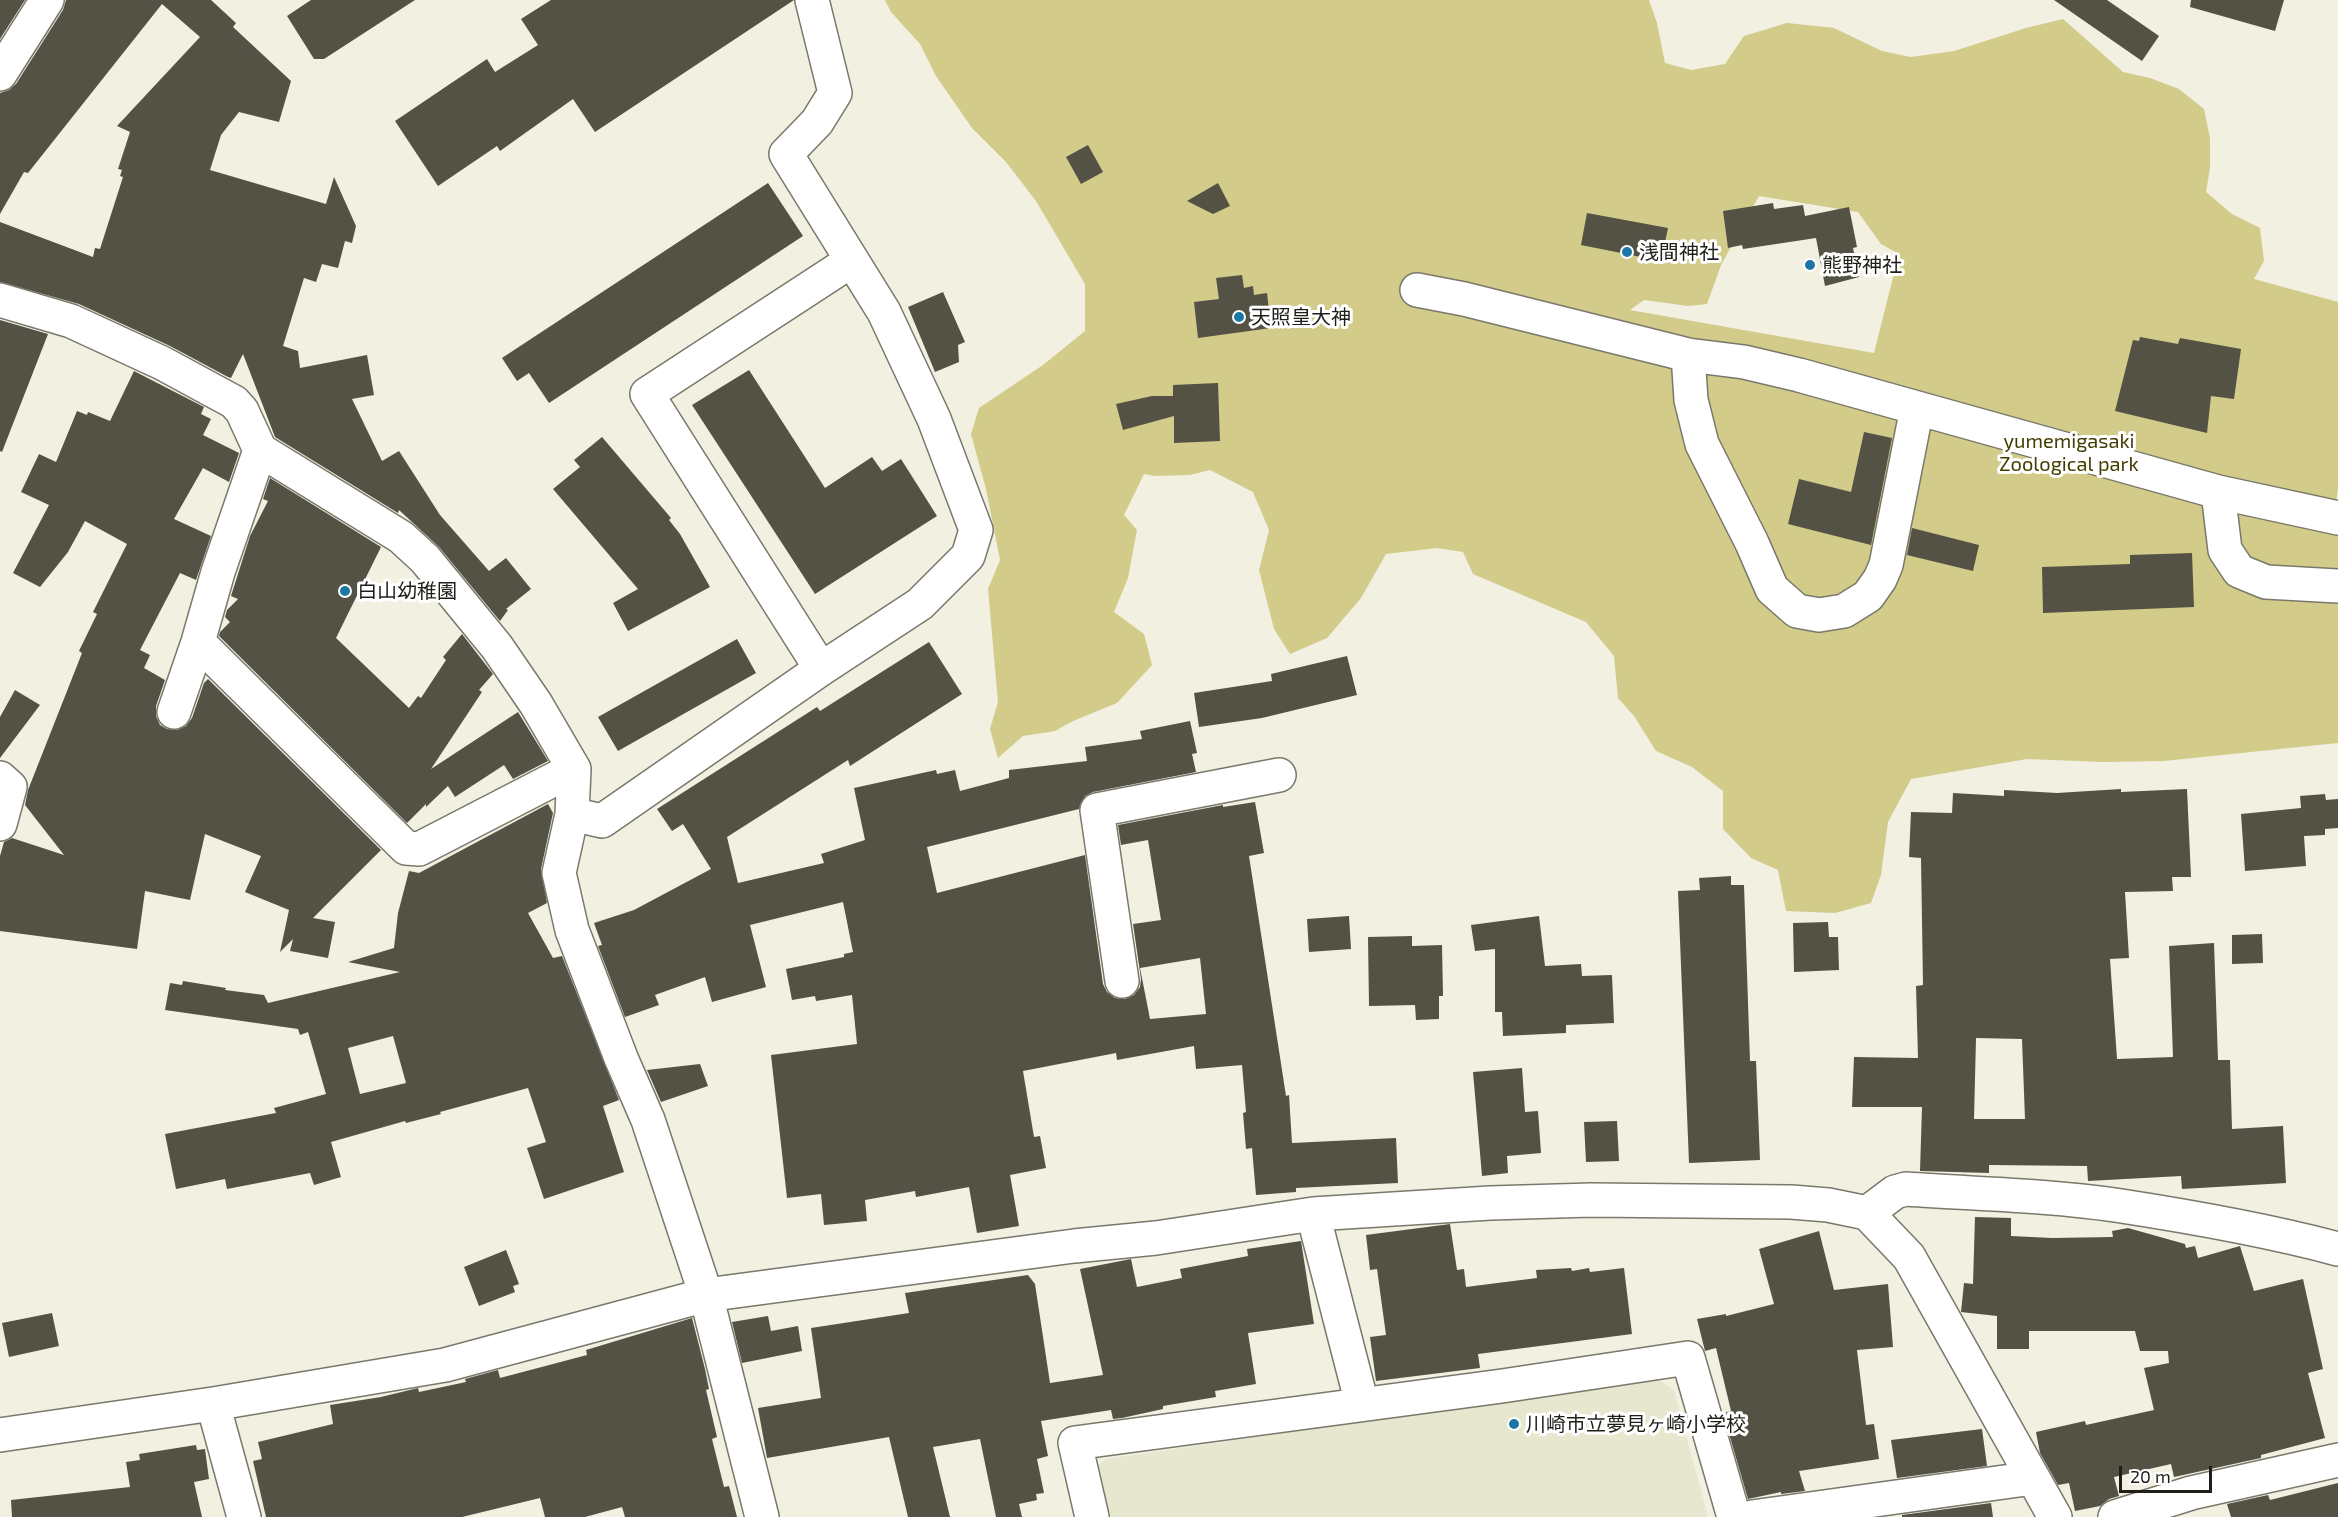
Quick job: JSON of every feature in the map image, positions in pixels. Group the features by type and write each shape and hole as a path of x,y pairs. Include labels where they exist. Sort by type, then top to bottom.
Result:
{"street":[{"path":"0,74 47,0"},
{"path":"572,814 602,821 821,669 920,604 968,556 976,530 934,419 884,312 786,154 817,122 835,93 812,0"},
{"path":"821,669 647,394 851,261"},
{"path":"1417,290 1464,299 1688,356 1744,362 2218,492 2338,518"},
{"path":"0,300 71,321 162,363 234,402 242,411 260,450 401,537 425,559 496,646 536,704 574,770 572,814 558,873 572,930 617,1049 648,1120 706,1295 762,1517"},
{"path":"1688,356 1691,400 1702,444 1752,543 1772,589 1797,611 1819,615 1844,611 1868,596 1880,579 1886,565 1917,408"},
{"path":"174,712 198,642 218,572 260,450"},
{"path":"2218,492 2225,550 2239,571 2266,582 2338,586"},
{"path":"198,642 406,848 418,849 574,770"},
{"path":"1122,981 1097,810 1279,775"},
{"path":"0,778 10,787 0,824"},
{"path":"1867,1213 1895,1192 1906,1189 2005,1196 2113,1205 2301,1239 2338,1249"},
{"path":"0,1436 213,1404 445,1365 706,1295 1074,1246 1156,1238 1313,1214 1490,1203 1591,1200 1791,1202 1828,1205 1867,1213 1909,1257 2055,1517"},
{"path":"1313,1214 1362,1404"},
{"path":"1092,1517 1075,1443 1688,1358 1734,1517"},
{"path":"213,1404 244,1517"},
{"path":"2115,1517 2191,1493 2338,1460"},
{"path":"1752,1517 2033,1478"}],"shaded area":[{"name":"川崎市立夢見ヶ崎小学校","path":"1657,1379 1674,1390 1708,1517 1106,1517 1094,1469 1106,1459"}],"green space":[{"name":"yumemigasaki Zoological park","path":"885,0 1649,0 1657,23 1665,63 1691,70 1725,64 1744,36 1787,23 1834,28 1882,51 1911,57 1954,51 2063,19 2123,72 2150,78 2179,89 2204,109 2210,138 2210,168 2206,192 2232,214 2260,228 2264,261 2254,279 2338,302 2338,489 2336,502 2338,503 2338,743 2164,761 2103,762 2027,759 1911,779 1888,822 1881,875 1871,903 1835,913 1786,911 1778,870 1751,858 1723,829 1723,791 1692,767 1656,751 1634,716 1618,698 1614,656 1586,622 1473,574 1463,552 1437,548 1386,554 1361,598 1327,638 1290,654 1274,629 1259,570 1269,530 1253,492 1210,470 1190,475 1144,474 1124,515 1137,530 1128,578 1114,612 1144,634 1152,665 1117,703 1055,731 1023,736 998,758 990,729 998,702 988,589 1000,560 986,489 971,434 979,408 1043,365 1085,331 1085,284 1036,201 1006,162 972,128 936,76 920,44 891,12","holes":["1759,196 1858,212 1881,244 1899,254 1874,353 1630,310 1644,300 1688,306 1707,304 1721,265"]}],"building":[{"path":"0,0 25,0 0,39"},
{"path":"66,0 211,0 236,23 233,27 291,81 279,122 239,112 221,135 210,170 326,204 334,177 356,226 352,243 345,241 338,268 322,264 316,282 304,278 283,346 298,351 300,368 367,355 374,395 352,399 382,461 399,451 440,515 489,571 506,558 531,589 506,609 508,610 500,621 439,547 399,510 398,513 275,437 243,354 231,378 170,346 79,304 0,282 0,222 93,257 95,248 100,249 123,177 120,176 122,170 118,169 130,132 117,126 200,37 162,4 28,173 24,172 0,214 0,93 16,84 63,10"},
{"path":"311,0 415,0 324,59 314,59 287,16"},
{"path":"551,0 794,0 595,132 573,99 500,151 497,146 438,186 395,121 487,59 495,72 538,45 521,19"},
{"path":"2054,0 2107,0 2159,36 2142,61"},
{"path":"2191,0 2284,0 2275,31 2190,7"},
{"path":"1088,145 1103,172 1081,184 1066,157"},
{"path":"768,183 803,236 549,403 529,373 517,381 502,358"},
{"path":"1218,183 1230,206 1213,214 1187,201"},
{"path":"1773,203 1774,209 1803,205 1805,216 1849,207 1857,247 1853,248 1859,277 1825,286 1816,238 1743,249 1742,245 1728,248 1723,211"},
{"path":"1587,213 1668,228 1661,261 1581,245"},
{"path":"1242,275 1244,288 1253,286 1254,295 1267,293 1271,328 1198,338 1194,302 1219,299 1216,278"},
{"path":"943,292 965,342 958,345 959,362 935,372 908,307"},
{"path":"0,320 48,334 2,452 0,451"},
{"path":"2140,337 2178,344 2180,338 2241,349 2234,399 2211,396 2207,433 2115,411 2133,340 2139,341"},
{"path":"749,370 825,488 872,457 882,471 901,459 937,516 815,594 692,405"},
{"path":"134,371 204,407 201,414 211,419 203,435 239,453 229,482 203,468 174,519 211,536 196,580 180,573 140,650 150,655 144,668 165,680 156,706 156,716 160,725 167,729 177,730 186,726 192,718 204,683 208,679 381,850 313,918 335,922 328,958 290,951 293,939 280,952 289,910 245,892 261,856 205,834 190,900 145,891 137,949 0,931 0,856 4,842 12,838 64,855 25,805 28,790 82,653 79,651 97,614 93,612 127,544 85,521 68,552 40,587 13,573 49,505 21,492 39,454 56,462 77,411 87,415 88,412 110,421"},
{"path":"1218,383 1220,441 1174,443 1174,416 1123,430 1116,404 1152,396 1173,396 1173,385"},
{"path":"1864,432 1892,438 1871,545 1788,524 1799,479 1851,492"},
{"path":"602,437 671,518 669,520 680,534 710,587 628,631 613,603 638,589 553,489 580,467 574,460"},
{"path":"270,478 381,547 336,638 409,708 418,696 421,698 446,660 443,657 462,634 493,674 479,690 482,692 431,769 518,712 548,761 513,779 504,765 455,797 448,786 407,823 219,636 230,622 225,617 227,610 238,599 231,596 250,536 268,501 263,499"},
{"path":"1912,528 1979,545 1973,571 1907,555"},
{"path":"2192,553 2194,607 2043,613 2042,567 2130,564 2130,555"},
{"path":"737,639 756,673 618,751 598,717"},
{"path":"929,642 962,694 850,766 848,760 727,837 738,883 824,863 821,854 865,840 854,788 936,770 937,774 955,770 960,791 1009,778 1009,770 1087,761 1085,747 1142,739 1140,731 1190,721 1197,753 1192,754 1196,772 1093,792 1085,796 1079,809 927,847 937,893 1085,855 1103,984 1107,992 1115,998 1125,999 1134,995 1140,987 1141,979 1133,924 1161,920 1148,840 1121,845 1118,825 1223,805 1223,807 1255,802 1264,853 1249,856 1286,1096 1289,1095 1292,1143 1396,1138 1398,1183 1296,1188 1296,1192 1256,1195 1252,1148 1246,1149 1242,1065 1196,1069 1194,1046 1117,1060 1116,1053 1023,1071 1034,1137 1040,1136 1046,1168 1010,1175 1019,1226 977,1233 969,1187 916,1197 915,1191 865,1200 867,1221 824,1225 821,1194 787,1198 771,1055 857,1044 852,995 816,1001 815,996 792,1000 786,969 844,957 844,954 853,952 843,902 750,925 766,987 712,1002 705,977 655,995 659,1005 625,1017 598,946 602,945 594,923 634,910 711,869 683,824 672,831 657,809 817,707 820,711","holes":["1200,958 1206,1014 1150,1019 1140,968"]},
{"path":"1347,656 1357,695 1262,718 1199,727 1194,693 1272,681 1271,674"},
{"path":"15,690 40,705 0,758 0,717"},
{"path":"2121,789 2121,792 2187,789 2191,877 2172,877 2173,891 2125,892 2129,958 2110,959 2117,1059 2173,1057 2169,946 2214,943 2218,1060 2230,1060 2232,1129 2283,1126 2286,1183 2182,1189 2181,1176 2088,1181 2087,1166 1989,1165 1989,1173 1920,1171 1922,1107 1852,1107 1854,1057 1918,1058 1916,986 1923,985 1921,858 1909,857 1911,812 1952,813 1953,793 2004,796 2004,790 2057,793","holes":["1976,1038 2022,1039 2025,1119 1974,1119"]},
{"path":"2325,794 2326,800 2338,799 2338,828 2325,829 2325,835 2304,836 2306,866 2245,871 2241,814 2301,808 2300,796"},
{"path":"548,804 553,813 541,869 547,903 528,913 553,958 562,956 619,1100 603,1106 624,1172 544,1199 527,1148 546,1142 528,1088 440,1112 441,1114 406,1123 405,1121 331,1142 341,1177 314,1185 310,1173 227,1189 225,1179 176,1189 165,1134 276,1113 274,1108 326,1094 308,1032 300,1035 298,1029 165,1010 170,983 182,985 183,981 264,995 268,1003 400,972 348,962 394,948 398,913 409,871 419,873","holes":["393,1036 406,1083 360,1094 348,1048"]},
{"path":"1731,876 1731,885 1744,885 1750,1061 1756,1061 1760,1160 1689,1163 1678,891 1700,890 1699,878"},
{"path":"1349,916 1351,949 1309,952 1307,919"},
{"path":"1539,916 1545,966 1581,964 1582,976 1612,975 1614,1023 1566,1025 1566,1033 1503,1036 1502,1012 1495,1012 1495,949 1475,951 1471,925"},
{"path":"1828,922 1829,937 1838,937 1839,970 1794,972 1793,923"},
{"path":"2262,934 2263,963 2232,964 2232,935"},
{"path":"1412,936 1412,946 1442,945 1443,996 1439,996 1439,1019 1416,1020 1415,1005 1369,1006 1368,937"},
{"path":"700,1064 708,1086 661,1102 647,1070"},
{"path":"1522,1068 1525,1112 1538,1111 1541,1153 1507,1156 1508,1173 1482,1176 1473,1072"},
{"path":"1617,1121 1619,1161 1586,1162 1584,1122"},
{"path":"1975,1217 2011,1218 2011,1236 2113,1237 2112,1231 2128,1228 2185,1244 2186,1248 2195,1246 2198,1258 2240,1246 2254,1291 2303,1279 2323,1369 2308,1373 2325,1438 2261,1455 2261,1458 2174,1477 2171,1464 2114,1477 2119,1496 2109,1499 2100,1506 2075,1511 2069,1483 2058,1485 2040,1453 2036,1432 2085,1421 2086,1425 2154,1410 2144,1368 2169,1363 2168,1351 2140,1351 2135,1331 2029,1331 2029,1349 1997,1349 1997,1316 1961,1312 1964,1283 1973,1284"},
{"path":"1450,1224 1457,1270 1464,1269 1466,1287 1537,1278 1536,1270 1571,1268 1572,1271 1589,1268 1590,1272 1624,1268 1632,1334 1478,1354 1480,1368 1376,1381 1370,1337 1386,1335 1377,1269 1370,1270 1366,1235"},
{"path":"1819,1231 1834,1290 1888,1284 1893,1347 1857,1350 1866,1425 1874,1424 1879,1459 1799,1471 1805,1491 1781,1494 1781,1492 1748,1499 1723,1413 1731,1411 1716,1348 1705,1351 1697,1319 1726,1314 1726,1316 1774,1304 1759,1249"},
{"path":"1301,1241 1314,1324 1248,1333 1256,1384 1215,1391 1216,1397 1163,1406 1163,1409 1122,1418 1113,1419 1111,1410 1041,1421 1048,1456 1037,1459 1044,1493 1036,1494 1037,1500 1019,1504 1022,1517 996,1517 980,1439 933,1447 950,1517 908,1517 889,1437 767,1458 758,1408 821,1398 811,1328 909,1313 905,1293 1028,1275 1035,1284 1050,1383 1103,1375 1080,1269 1131,1259 1137,1287 1182,1278 1180,1269 1248,1256 1247,1249"},
{"path":"506,1250 519,1284 513,1286 515,1292 479,1306 464,1267"},
{"path":"52,1313 59,1346 9,1357 2,1323"},
{"path":"768,1316 771,1331 798,1326 802,1351 742,1363 732,1322"},
{"path":"692,1318 705,1369 709,1389 706,1390 717,1437 712,1439 724,1487 729,1486 737,1517 625,1517 622,1507 585,1517 545,1517 540,1498 462,1517 266,1517 253,1461 262,1459 258,1442 333,1424 330,1405 381,1397 418,1388 419,1392 466,1382 465,1379 498,1370 500,1378 587,1355 586,1350"},
{"path":"1982,1429 1987,1466 1897,1478 1891,1440"},
{"path":"196,1445 197,1450 205,1449 209,1479 194,1482 202,1517 12,1517 11,1500 130,1487 126,1462 140,1460 139,1454"},
{"path":"2338,1483 2338,1517 2231,1517 2227,1504 2268,1495 2270,1500"},
{"path":"1991,1503 1993,1517 1902,1517 1902,1515"}],"place":[{"name":"浅間神社","path":"1627,252"},
{"name":"熊野神社","path":"1810,265"},
{"name":"天照皇大神","path":"1239,317"},
{"name":"白山幼稚園","path":"345,591"},
{"name":"川崎市立夢見ヶ崎小学校","path":"1514,1424"}]}
